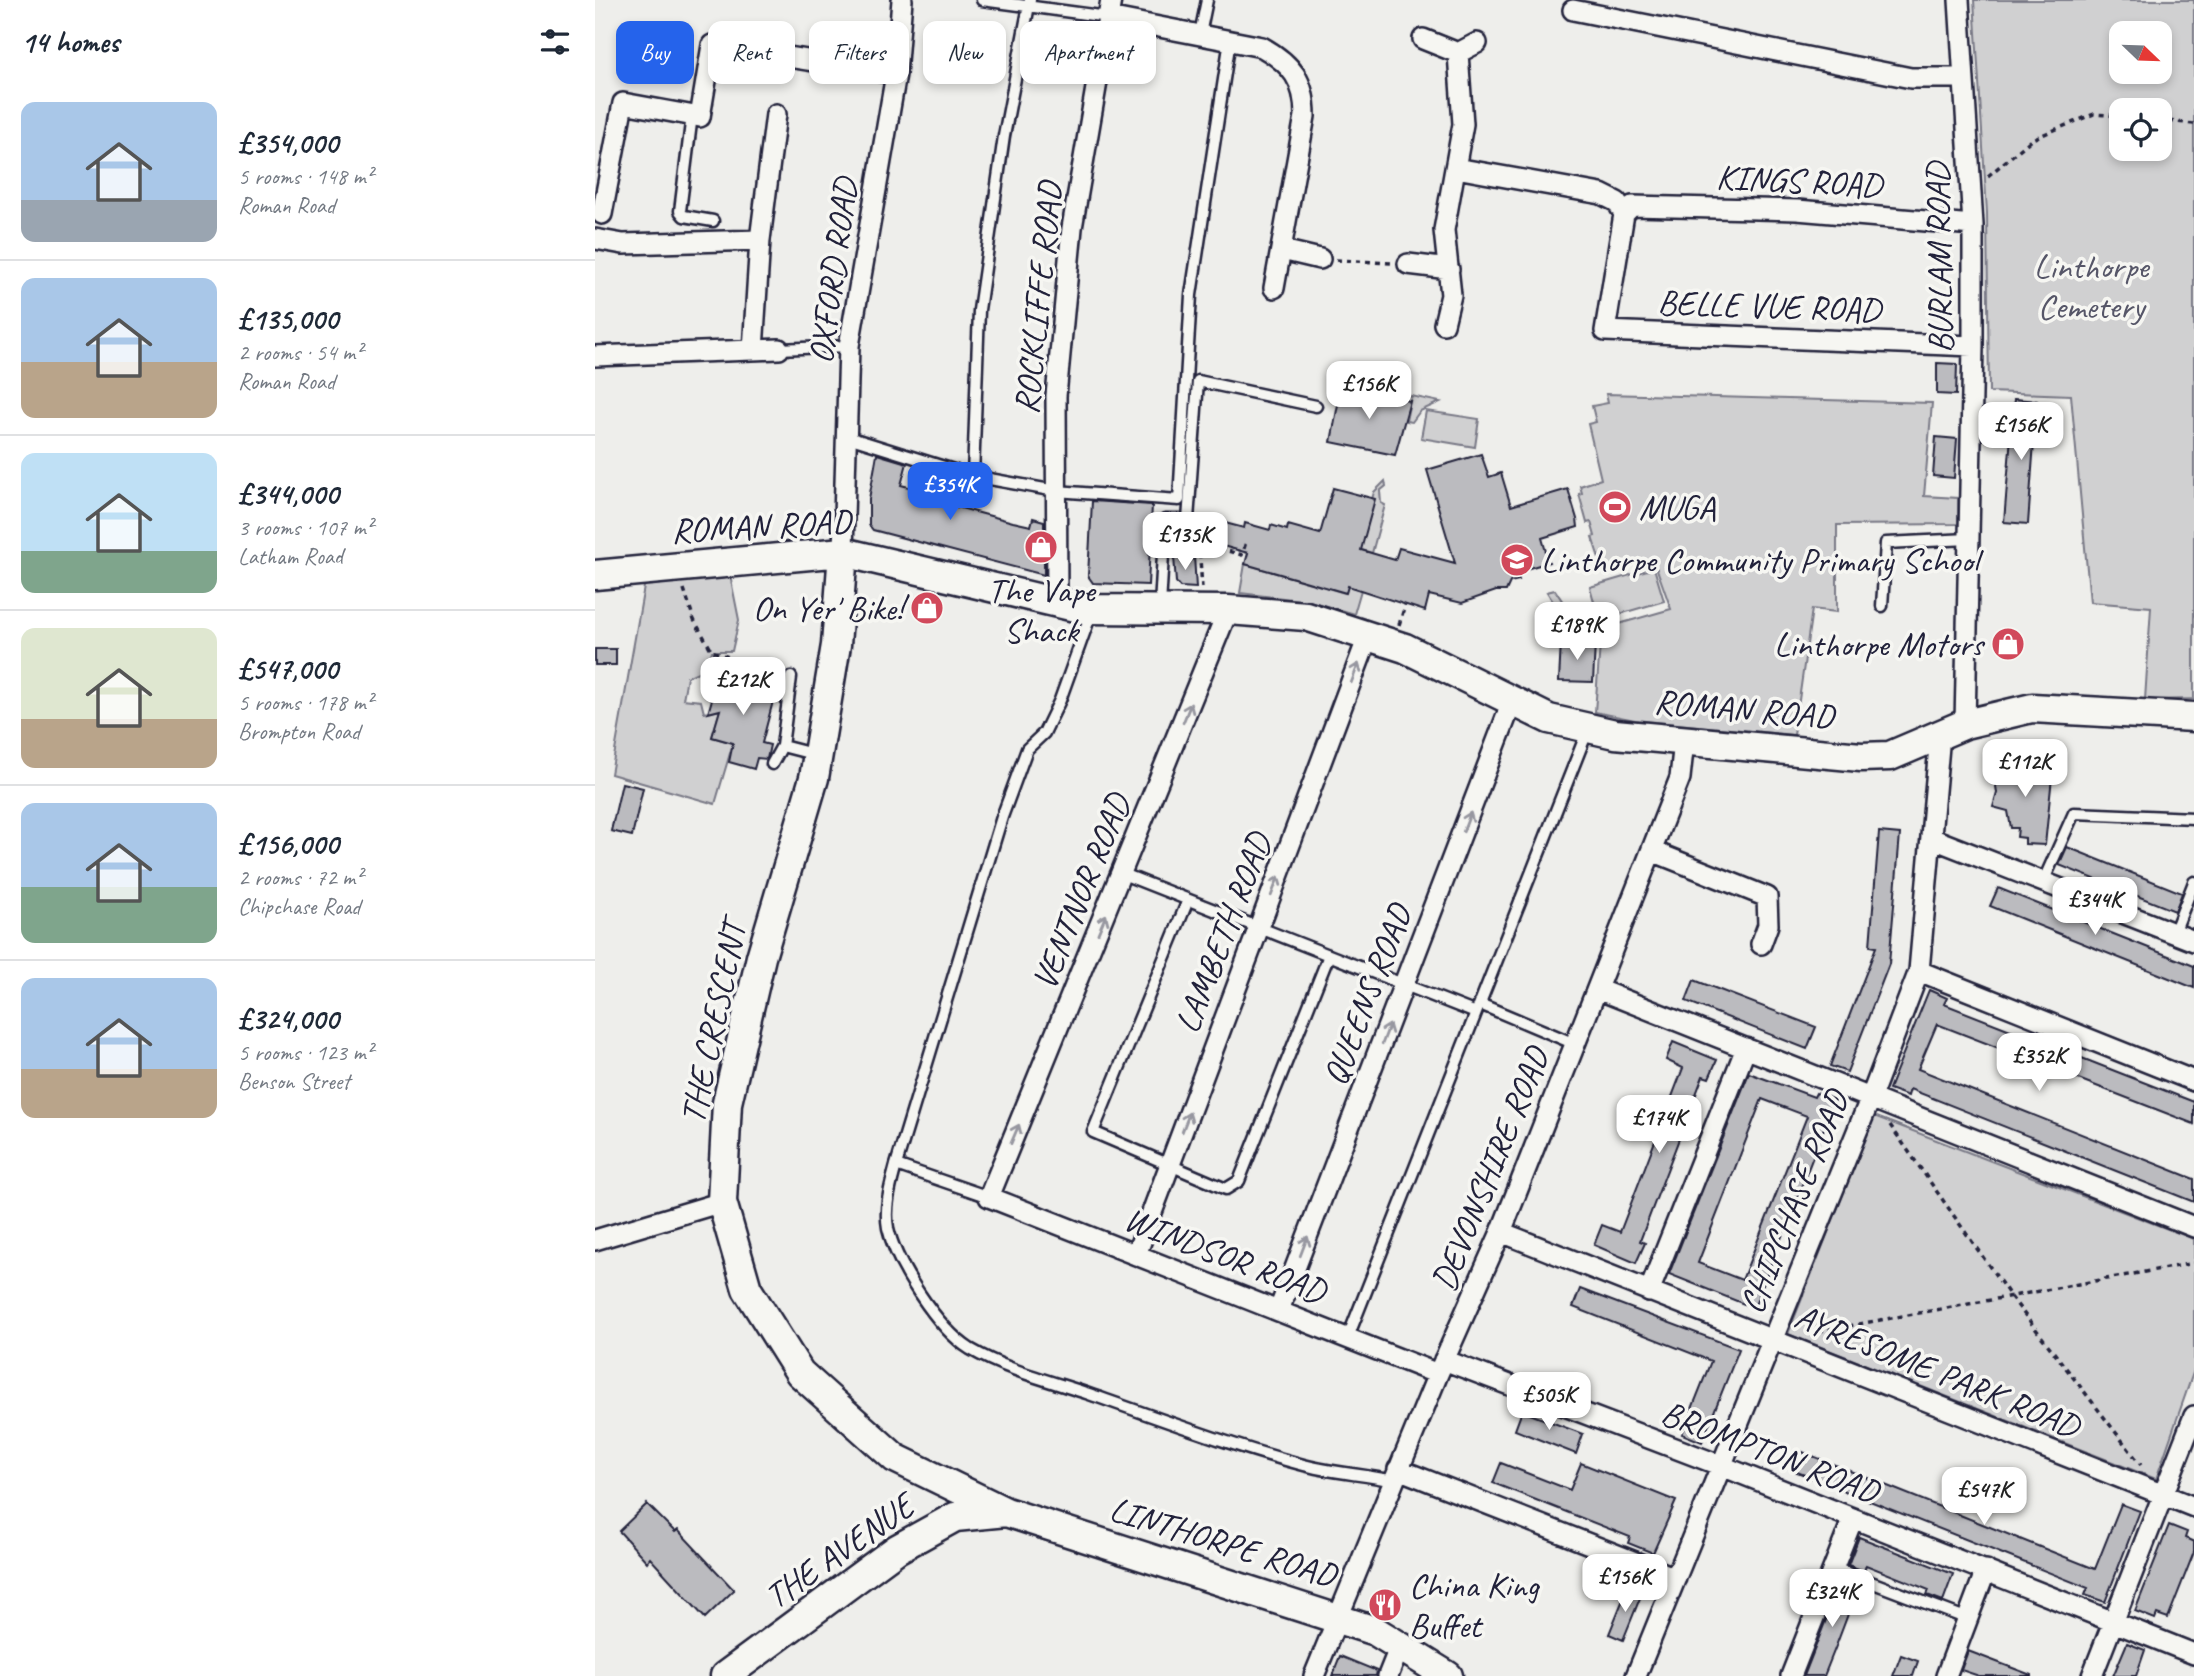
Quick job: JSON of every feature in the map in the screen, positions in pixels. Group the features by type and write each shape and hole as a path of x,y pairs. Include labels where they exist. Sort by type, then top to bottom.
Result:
{"street":[{"name":"OXFORD ROAD","path":"900,21 902,0"},
{"name":"BURLAM ROAD","path":"1952,729 1969,539 1973,346 1973,225 1959,0"},
{"path":"1109,8 1200,34 1262,47 1281,58 1305,93 1305,116 1274,288"},
{"name":"ROCKLIFFE ROAD","path":"1057,604 1056,396 1072,228 1109,8"},
{"path":"1573,10 1911,78 1963,78"},
{"path":"1423,39 1458,53 1477,43"},
{"path":"601,214 623,103 700,117 712,45 809,60"},
{"path":"1444,324 1451,295 1444,230 1447,198 1456,168 1462,124 1458,53"},
{"name":"OXFORD ROAD","path":"843,552 849,346 894,84"},
{"path":"753,350 760,240 776,114"},
{"path":"1456,168 1601,194 1617,202 1624,214"},
{"name":"KINGS ROAD","path":"1624,214 1632,206 1797,210 1973,225"},
{"name":"BELLE VUE ROAD","path":"1624,214 1605,331 1973,346"},
{"path":"595,239 623,244 760,240"},
{"path":"1282,250 1320,259"},
{"path":"1408,264 1449,269"},
{"path":"595,356 779,349"},
{"name":"ROMAN ROAD","path":"595,575 843,552 1057,604 1093,609 1228,610 1306,616 1369,634 1405,648 1549,719 1589,728 1685,741 1861,757 1890,756 1952,729 2032,708 2194,716"},
{"name":"THE CRESCENT","path":"843,552 835,645 814,778 761,957 727,1103 722,1202 747,1289 800,1373 895,1458 1006,1512"},
{"name":"VENTNOR ROAD","path":"989,1197 1123,874 1228,610"},
{"name":"LAMBETH ROAD","path":"1136,1255 1369,634"},
{"name":"QUEENS ROAD","path":"1279,1310 1512,702"},
{"name":"CHIPCHASE ROAD","path":"1636,1676 1871,1097 1919,971 1931,838 1952,729"},
{"name":"DEVONSHIRE ROAD","path":"1314,1676 1441,1367 1501,1232 1680,778 1685,741"},
{"path":"1931,838 2194,941"},
{"path":"1651,851 1767,897 1768,925 1761,944"},
{"path":"1919,971 2194,1082"},
{"path":"1597,989 2194,1227"},
{"path":"1649,1292 1746,1048"},
{"name":"WINDSOR ROAD","path":"989,1197 1348,1337 1441,1367"},
{"path":"595,1240 722,1202"},
{"name":"AYRESOME PARK ROAD","path":"1501,1232 2194,1507"},
{"name":"BROMPTON ROAD","path":"1441,1367 1722,1465 2194,1654"},
{"path":"2092,1676 2194,1416"},
{"path":"1396,1475 1676,1578"},
{"name":"LINTHORPE ROAD","path":"1006,1512 1338,1617 1375,1631 1448,1676"},
{"name":"THE AVENUE","path":"725,1676 897,1549 955,1517 1006,1512"},
{"path":"1791,1676 1853,1518"},
{"path":"1946,1676 1986,1570"},
{"path":"1388,1676 1400,1646"}],"lane":[{"path":"982,0 1109,8"},
{"path":"1200,34 1207,0"},
{"path":"973,476 979,310 1004,136 1030,3"},
{"path":"848,437 973,476 1056,491 1179,500 1191,295 1230,39"},
{"path":"692,115 680,211 689,217 713,221"},
{"path":"779,349 849,346"},
{"path":"1160,608 1165,520 1188,520 1198,381 1316,405"},
{"path":"1882,606 1886,543 1969,539"},
{"path":"1093,609 1060,700 1044,733 1027,749 1002,817 896,1165 888,1195 888,1227 895,1245 944,1328 970,1349 1035,1377 1303,1465 1396,1475"},
{"path":"772,764 782,746 791,677"},
{"path":"1348,1337 1589,728"},
{"path":"782,746 817,755"},
{"path":"2043,881 2074,813 2194,818"},
{"path":"1123,874 1406,984 1575,1044"},
{"path":"2175,933 2194,882"},
{"path":"1188,900 1093,1132 1169,1167 1226,1189 1239,1181 1329,955"},
{"path":"896,1165 989,1197"},
{"path":"1834,1568 1968,1619"}],"path":[{"path":"1971,191 2032,139 2094,114 2109,115"},
{"path":"2172,121 2194,124"},
{"path":"1320,259 1408,264"},
{"path":"1202,589 1199,544 1205,536 1219,539 1217,548 1242,555 1246,542"},
{"path":"684,587 694,620 712,651 731,658"},
{"path":"1399,627 1405,605"},
{"path":"1871,1097 2011,1297 2164,1495"},
{"path":"1772,1340 2194,1263"}],"green space":[{"name":"Linthorpe Cemetery","path":"1974,0 2194,0 2194,699 2145,700 2151,607 2090,602 2071,395 1989,392 1987,213"},
{"path":"1606,394 1932,403 1924,496 1958,498 1958,524 1837,525 1837,612 1812,609 1794,735 1635,720 1595,712 1600,644 1562,616 1547,592 1555,590 1567,608 1598,630 1671,609 1653,558 1604,573 1592,537 1595,536 1591,522 1587,523 1579,494 1582,493 1580,486 1601,479 1588,424 1596,422 1592,406 1608,403"},
{"path":"1411,396 1440,402 1420,411 1412,422 1406,421"},
{"path":"1426,411 1479,419 1475,447 1421,438"},
{"path":"1385,481 1386,486 1380,491 1381,503 1385,505 1372,553 1358,549 1374,492"},
{"path":"1245,564 1345,593 1348,586 1361,590 1354,614 1309,601 1240,593"},
{"path":"1654,568 1664,601 1599,620 1590,587"},
{"path":"729,570 739,620 732,651 712,651 707,668 687,677 683,699 701,701 704,713 720,710 712,737 733,743 715,804 611,774 645,581"},
{"path":"1874,1116 2194,1239 2194,1370 2156,1479 1788,1334"}],"building":[{"path":"1937,363 1957,364 1956,395 1937,394"},
{"path":"1341,388 1410,401 1395,455 1331,442"},
{"path":"2014,399 2037,401 2028,524 2004,522"},
{"path":"1936,437 1957,439 1954,478 1933,476"},
{"path":"877,454 907,463 901,485 959,500 957,507 1013,522 1031,526 1033,518 1044,521 1044,575 873,530 869,525 869,499"},
{"path":"1481,454 1489,477 1501,473 1511,506 1568,489 1577,519 1578,527 1542,538 1549,562 1516,572 1519,580 1510,582 1506,591 1496,591 1462,603 1429,595 1425,611 1348,586 1346,593 1245,564 1248,553 1219,545 1225,523 1244,528 1245,523 1270,530 1271,525 1287,530 1288,525 1320,534 1333,488 1375,499 1361,550 1395,560 1399,548 1455,563 1427,470"},
{"path":"1092,501 1152,505 1148,585 1093,583 1088,576"},
{"path":"1194,556 1196,588 1180,587 1176,582 1174,557"},
{"path":"1561,642 1595,644 1593,682 1559,681"},
{"path":"595,649 616,649 616,665 595,665"},
{"path":"720,672 777,686 762,743 770,745 767,759 757,758 754,769 729,762 733,743 712,737 720,710 708,713"},
{"path":"2001,759 2037,760 2036,776 2052,777 2045,845 2025,844 2025,838 2017,837 2018,828 2011,828 2008,811 1993,807 1997,793 1995,779 2001,779"},
{"path":"622,783 643,788 632,836 611,831"},
{"path":"1879,832 1900,834 1889,964 1847,1072 1830,1066 1876,947 1870,946"},
{"path":"2067,847 2182,893 2175,911 2059,865"},
{"path":"1998,888 2194,966 2194,988 1990,906"},
{"path":"1694,980 1816,1027 1807,1049 1686,1001"},
{"path":"1929,990 1947,998 1944,1004 2194,1102 2194,1124 1937,1024 1918,1069 2194,1179 2194,1202 1910,1089 1908,1096 1889,1089"},
{"path":"1673,1042 1717,1060 1709,1078 1703,1076 1640,1241 1645,1243 1636,1263 1594,1245 1602,1225 1620,1232 1683,1068 1666,1060"},
{"path":"1749,1073 1814,1097 1816,1093 1835,1100 1754,1308 1669,1274","holes":["1762,1099 1807,1116 1742,1280 1698,1263"]},
{"path":"1580,1289 1739,1349 1702,1442 1682,1434 1711,1361 1573,1307"},
{"path":"1522,1411 1583,1434 1576,1454 1515,1430"},
{"path":"1800,1451 2095,1569 2121,1504 2140,1511 2105,1602 2085,1595 2088,1588 1792,1470"},
{"path":"1501,1463 1570,1490 1581,1463 1676,1501 1653,1553 1628,1543 1630,1537 1493,1483"},
{"path":"647,1504 675,1532 678,1530 734,1590 705,1618 650,1558 647,1562 619,1531"},
{"path":"2169,1525 2187,1532 2185,1538 2194,1542 2194,1552 2168,1618 2157,1614 2155,1619 2135,1611"},
{"path":"1859,1537 1953,1574 1943,1601 1927,1595 1929,1590 1866,1565 1864,1571 1848,1565"},
{"path":"1842,1579 1859,1585 1836,1646 1824,1676 1804,1676"},
{"path":"1628,1587 1642,1593 1623,1640 1609,1634"},
{"path":"2127,1643 2145,1650 2136,1676 2113,1676"},
{"path":"1968,1651 2031,1676 1979,1676 1961,1670"},
{"path":"1901,1655 1918,1661 1913,1676 1893,1676"},
{"path":"1340,1656 1377,1671 1376,1676 1332,1676"}],"place":[{"name":"MUGA","path":"1615,507"},
{"name":"The Vape Shack","path":"1041,547"},
{"name":"Linthorpe Community Primary School","path":"1517,560"},
{"name":"On Yer' Bike!","path":"927,608"},
{"name":"Linthorpe Motors","path":"2008,644"},
{"name":"China King Buffet","path":"1385,1605"}]}
